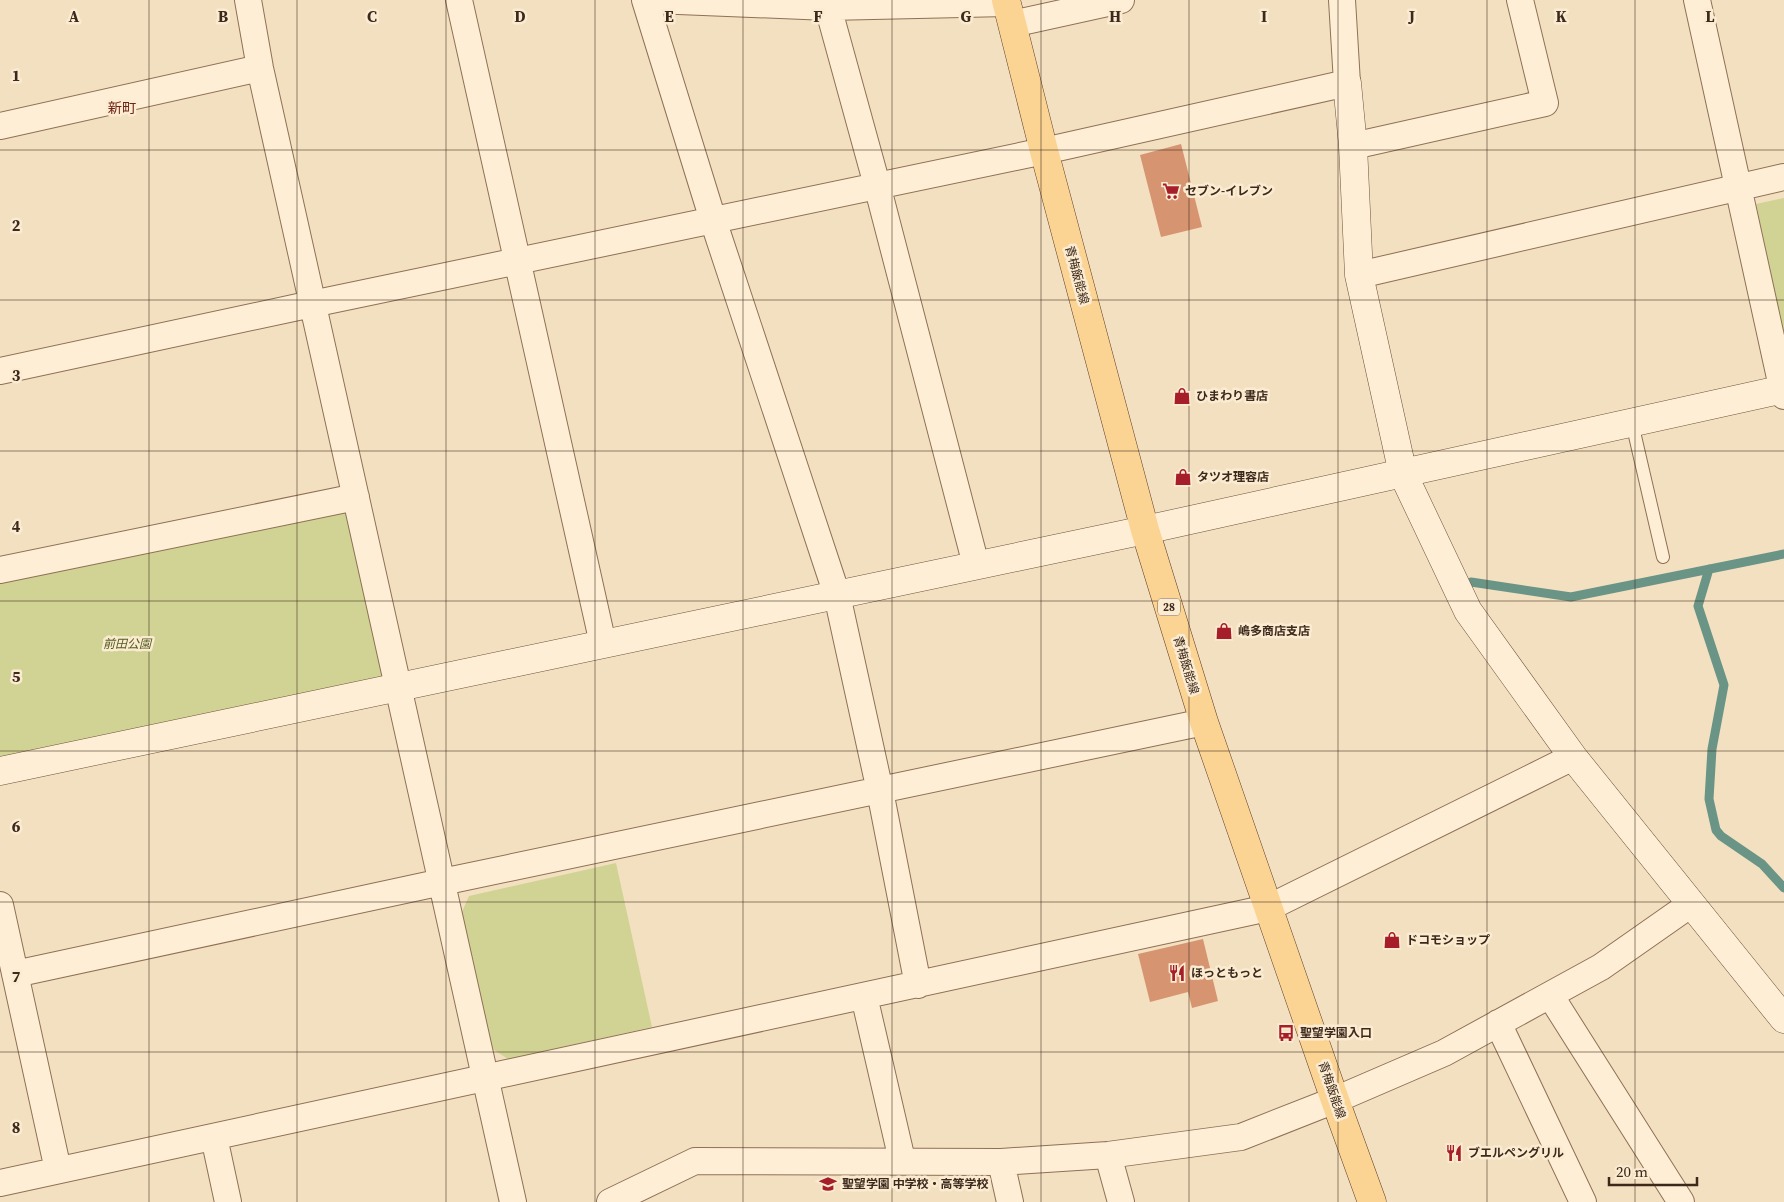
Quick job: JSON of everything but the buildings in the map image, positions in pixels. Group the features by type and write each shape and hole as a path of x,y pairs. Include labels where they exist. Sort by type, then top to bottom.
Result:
{"main road":[{"name":"青梅飯能線","path":"1008,9 1145,530 1204,722 1372,1202"}],"street":[{"path":"248,0 260,68 312,304 513,1202"},
{"path":"459,0 603,644"},
{"path":"645,0 713,220 837,595 880,791 918,984"},
{"path":"654,0 828,7 1008,9 1121,0"},
{"path":"1342,0 1353,146 1359,275 1403,474 1468,611 1573,757 1784,1019"},
{"path":"1353,146 1545,103 1520,0"},
{"path":"0,771 976,566 1632,423 1784,392 1697,0"},
{"path":"828,7 877,185 976,566"},
{"path":"0,126 260,68"},
{"path":"0,372 517,260 1044,151 1347,83"},
{"path":"1359,275 1738,186 1784,177"},
{"path":"0,570 356,497"},
{"path":"15,974 1204,722"},
{"path":"0,1183 1268,908 1573,757"},
{"path":"610,1202 695,1161 902,1160 1001,1162 1108,1155 1240,1137 1335,1100 1444,1054 1600,967 1691,904"},
{"path":"0,905 58,1170"},
{"path":"1550,995 1681,1202"},
{"path":"864,996 902,1160"},
{"path":"1498,1024 1583,1202"},
{"path":"214,1137 228,1202"},
{"path":"1108,1155 1121,1202"},
{"path":"1001,1162 1010,1202"}],"lane":[{"path":"1632,423 1663,557"}],"green space":[{"path":"1784,198 1784,337 1756,204"},
{"name":"前田公園","path":"356,497 398,687 0,771 0,570"},
{"path":"616,863 652,1027 508,1059 488,1046 461,914 469,896"}],"waterway":[{"path":"1471,582 1571,597 1784,554"},
{"path":"1709,569 1698,606 1724,685 1712,749 1709,799 1716,830 1721,836 1762,864 1784,888"}],"place":[{"name":"セブン-イレブン","path":"1171,191"},
{"name":"ひまわり書店","path":"1182,396"},
{"name":"タツオ理容店","path":"1183,477"},
{"name":"嶋多商店支店","path":"1224,631"},
{"name":"ドコモショップ","path":"1392,940"},
{"name":"ほっともっと","path":"1177,973"},
{"name":"聖望学園入口","path":"1286,1033"},
{"name":"ブエルペングリル","path":"1454,1153"},
{"name":"聖望学園 中学校・高等学校","path":"828,1184"}],"district":[{"name":"新町","path":"122,108"}]}
